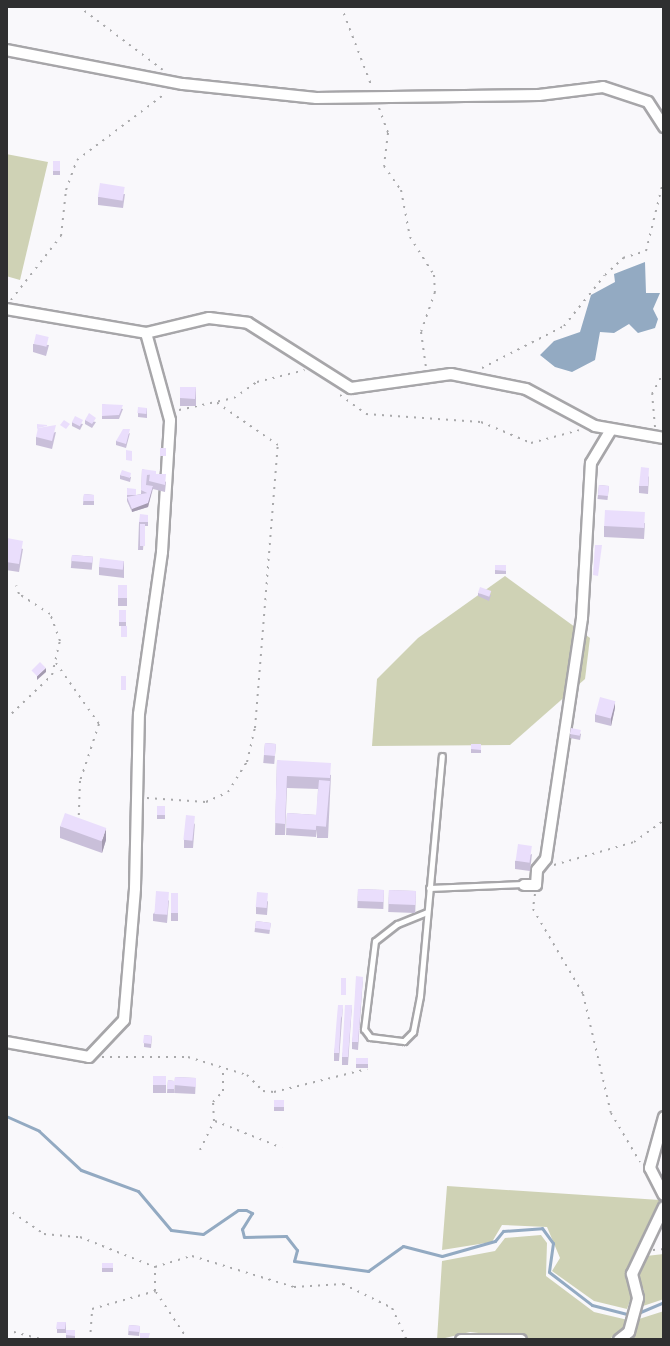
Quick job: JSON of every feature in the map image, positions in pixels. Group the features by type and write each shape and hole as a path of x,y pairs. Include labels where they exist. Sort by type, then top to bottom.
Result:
{"street":[{"path":"6,50 183,84 376,99 539,95 603,87 648,102 664,127"},
{"path":"6,309 146,333 209,318 248,323 351,388 368,390 427,375 467,377 526,389 595,426 660,437"},
{"path":"6,1042 89,1057 124,1020 135,888 139,714 162,552 170,420 146,333"},
{"path":"524,885 536,885 537,870 546,859 582,618 591,463 611,430"},
{"path":"664,1117 650,1170 664,1195"},
{"path":"619,1340 629,1332 638,1298 632,1274 664,1207"},
{"path":"461,1340 521,1340"}],"lane":[{"path":"427,912 397,924 375,941 364,1029 370,1037 404,1041 413,1032 427,912 442,756"},
{"path":"429,888 524,885"}],"path":[{"path":"6,309 61,236 66,190 77,160 183,84 78,6"},
{"path":"341,6 388,133 384,166 401,190 410,237 434,275 435,292 421,332 427,375"},
{"path":"467,377 564,326 605,275 623,258 646,251 664,178"},
{"path":"170,420 181,408 216,402 270,378 319,370"},
{"path":"660,437 652,394 664,371"},
{"path":"339,393 366,414 481,422 531,443 595,426"},
{"path":"136,797 195,803 228,792 247,762 255,728 278,445 216,402"},
{"path":"6,719 34,697 56,663 57,627 50,614 19,594 16,585"},
{"path":"56,663 99,724 80,781 79,816"},
{"path":"537,870 624,846 664,820"},
{"path":"536,885 533,909 583,994 611,1113 643,1168 650,1170"},
{"path":"89,1057 188,1057 274,1092 367,1069"},
{"path":"200,1150 214,1121 213,1102 223,1091 223,1069"},
{"path":"214,1121 282,1148"},
{"path":"6,1208 44,1234 80,1237 155,1267 192,1256 294,1287 343,1284 392,1308 407,1340"},
{"path":"155,1267 155,1291 188,1340"},
{"path":"90,1340 92,1309 155,1291"},
{"path":"6,1330 45,1340"}],"green space":[{"path":"6,154 48,162 20,280 6,276"},
{"path":"505,576 590,638 585,679 510,745 372,746 377,679 418,638"},
{"path":"447,1186 660,1200 625,1274 632,1295 627,1309 594,1301 552,1271 560,1258 547,1227 502,1225 492,1242 442,1250"},
{"path":"541,1235 547,1243 546,1276 594,1312 628,1320 620,1333 607,1340 539,1340 470,1332 437,1340 442,1261 495,1251 505,1238"},
{"path":"664,1254 664,1299 640,1307 644,1290 636,1277 646,1256"},
{"path":"664,1311 664,1340 630,1340 639,1319"}],"water":[{"path":"645,262 646,293 660,293 653,309 658,319 655,328 638,333 629,324 614,333 600,332 595,360 572,372 555,367 540,355 554,341 580,332 591,295 615,282 614,274"}],"building":[{"path":"53,161 60,161 60,171 53,171"},
{"path":"100,183 125,187 123,201 98,197"},
{"path":"36,334 49,337 46,347 34,344"},
{"path":"180,387 196,387 195,399 180,398"},
{"path":"102,404 123,405 119,415 102,416"},
{"path":"138,407 147,408 146,414 137,413"},
{"path":"89,413 96,418 92,424 85,420"},
{"path":"75,416 83,420 80,426 72,422"},
{"path":"64,420 70,424 66,429 60,425"},
{"path":"56,425 52,441 36,437 38,428"},
{"path":"123,429 130,429 126,444 116,441"},
{"path":"160,448 166,448 166,456 160,456"},
{"path":"126,450 132,451 132,461 126,460"},
{"path":"641,467 649,468 648,486 639,486"},
{"path":"142,469 156,471 156,474 147,475 146,485 153,486 148,503 132,509 127,497 147,493 141,490"},
{"path":"122,470 131,473 130,478 120,475"},
{"path":"150,474 166,474 165,485 149,481"},
{"path":"599,485 609,486 608,496 598,495"},
{"path":"127,488 136,489 136,495 127,495"},
{"path":"84,494 94,495 94,501 83,501"},
{"path":"605,510 645,512 644,528 604,526"},
{"path":"140,514 148,515 148,522 139,522"},
{"path":"140,524 145,524 145,546 140,546"},
{"path":"7,538 23,541 19,564 6,562"},
{"path":"595,545 602,545 598,576 593,575"},
{"path":"72,555 93,557 92,563 71,561"},
{"path":"100,558 124,561 123,570 99,567"},
{"path":"495,565 506,565 506,571 495,570"},
{"path":"118,585 127,585 127,598 118,598"},
{"path":"480,587 491,591 489,597 478,593"},
{"path":"119,610 126,610 126,622 119,622"},
{"path":"121,626 127,626 127,637 121,637"},
{"path":"40,662 46,668 37,676 32,670"},
{"path":"121,676 126,676 126,690 121,690"},
{"path":"600,697 615,701 611,719 595,714"},
{"path":"571,728 581,730 580,736 570,734"},
{"path":"265,743 276,744 275,756 264,755"},
{"path":"471,744 481,744 481,750 471,749"},
{"path":"277,760 331,763 330,778 287,776 285,824 275,823"},
{"path":"319,780 330,781 326,827 315,826"},
{"path":"157,806 165,806 165,815 157,815"},
{"path":"65,813 106,828 102,841 60,826"},
{"path":"287,813 317,815 316,830 286,828"},
{"path":"186,815 195,816 192,841 183,840"},
{"path":"518,844 532,846 529,863 516,861"},
{"path":"358,889 384,890 384,902 358,901"},
{"path":"389,890 416,891 415,905 389,904"},
{"path":"156,891 169,892 167,915 154,914"},
{"path":"257,892 268,893 267,908 256,907"},
{"path":"171,893 178,893 178,913 171,913"},
{"path":"256,921 271,923 270,930 255,928"},
{"path":"356,976 363,977 358,1042 352,1042"},
{"path":"341,978 346,978 346,995 341,995"},
{"path":"338,1005 343,1005 342,1018 337,1016"},
{"path":"345,1005 352,1005 348,1057 342,1057"},
{"path":"337,1016 341,1016 339,1053 334,1053"},
{"path":"144,1035 152,1036 151,1044 143,1043"},
{"path":"356,1058 368,1058 368,1064 356,1064"},
{"path":"153,1076 166,1076 166,1085 153,1085"},
{"path":"175,1077 196,1078 196,1087 174,1085"},
{"path":"168,1080 174,1081 174,1089 167,1089"},
{"path":"274,1100 284,1100 284,1107 274,1107"},
{"path":"102,1263 113,1263 113,1268 102,1268"},
{"path":"57,1322 66,1322 65,1329 56,1329"},
{"path":"129,1325 140,1326 139,1332 128,1331"},
{"path":"66,1330 75,1330 75,1336 66,1335"},
{"path":"140,1333 150,1333 148,1340 140,1340"}],"waterway":[{"path":"6,1116 39,1131 81,1170 138,1191 171,1230 203,1234 238,1210 246,1210 252,1213 242,1229 244,1237 286,1236 297,1250 294,1261 368,1271 403,1246 442,1256 495,1241 503,1231 542,1228 553,1243 549,1272 592,1305 631,1315"},
{"path":"638,1313 664,1302"}]}
